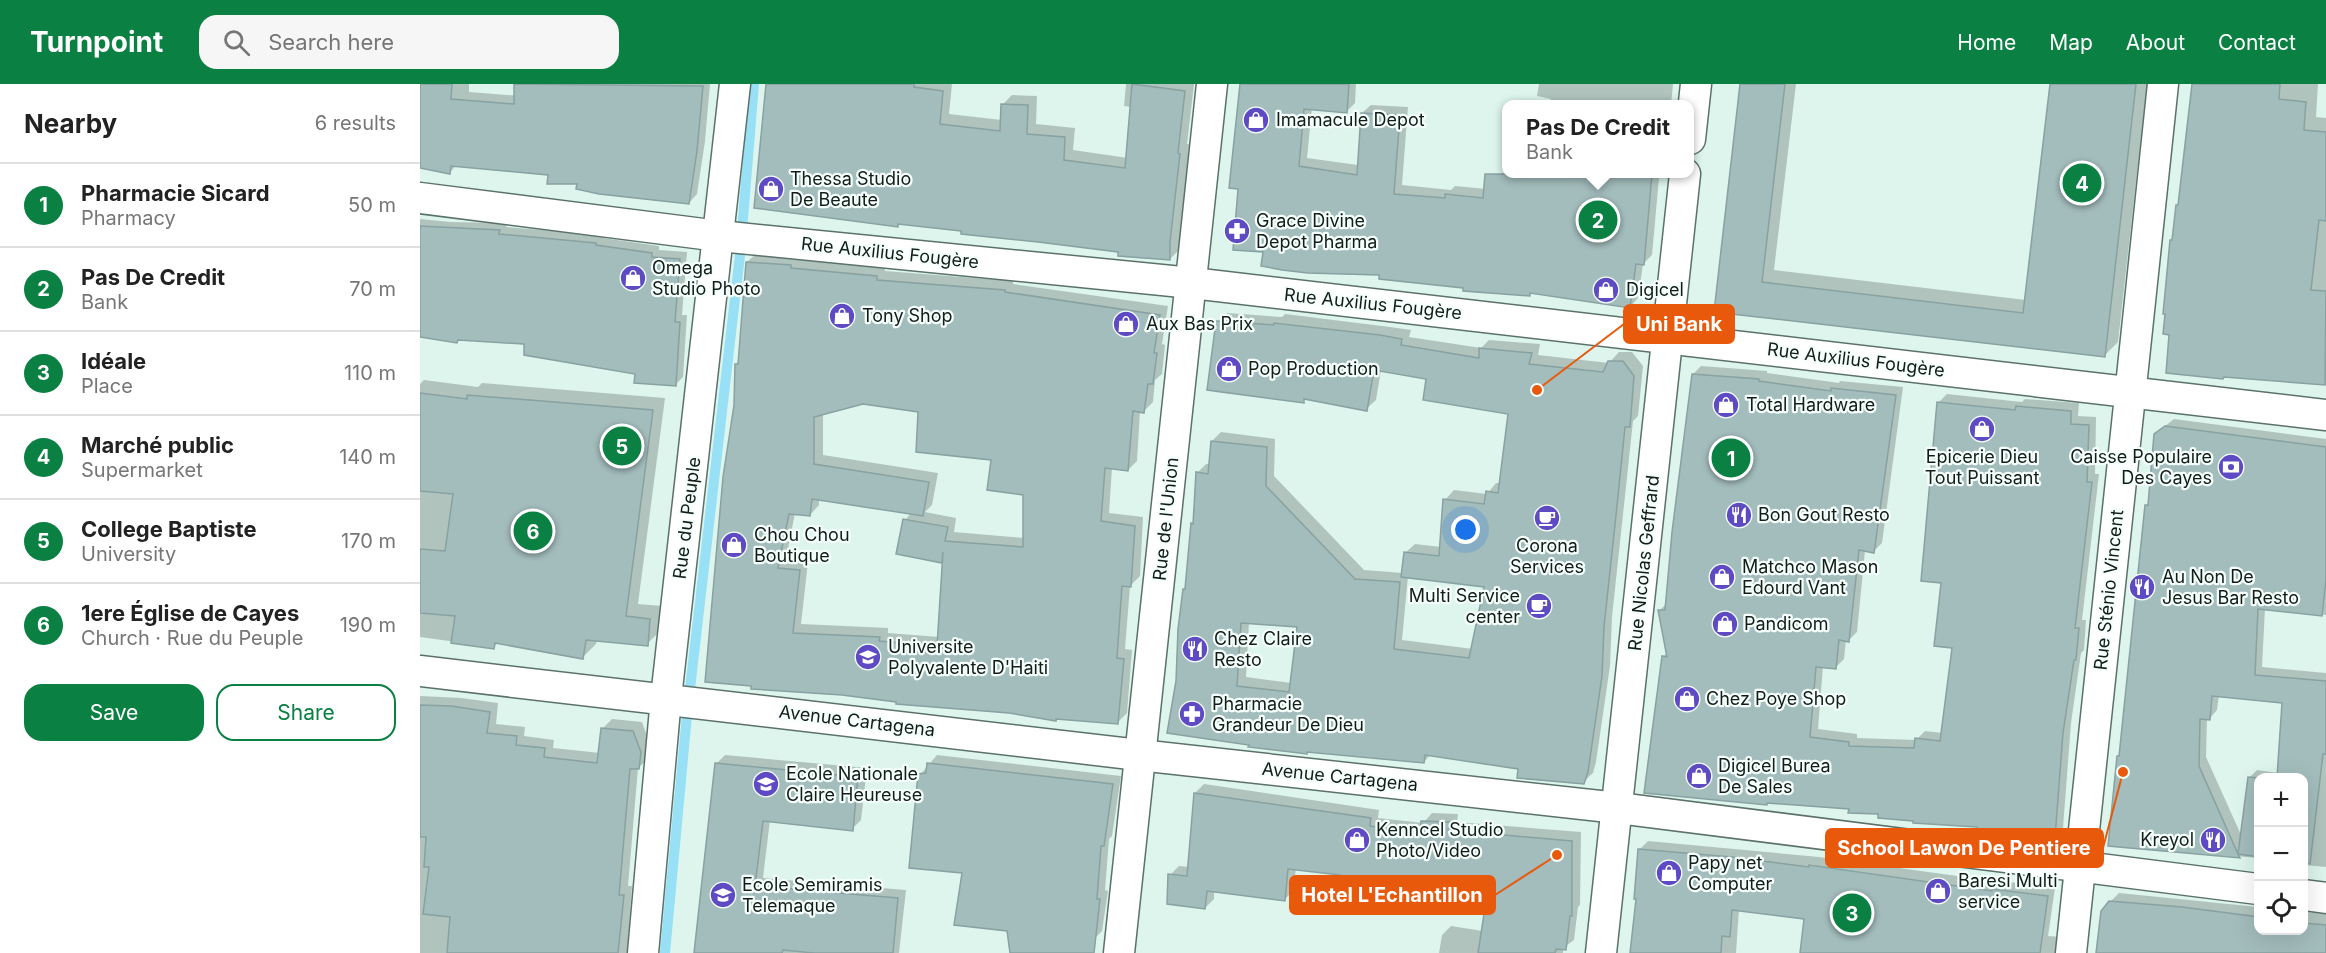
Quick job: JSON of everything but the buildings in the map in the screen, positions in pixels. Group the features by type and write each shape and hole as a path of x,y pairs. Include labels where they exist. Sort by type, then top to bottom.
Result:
{"street":[{"name":"Rue du Peuple","path":"643,953 666,699 735,84"},
{"name":"Rue de l'Union","path":"1119,953 1212,84"},
{"path":"1694,100 1696,84"},
{"name":"Rue Sténio Vincent","path":"2071,953 2163,84"},
{"name":"Rue Nicolas Geffrard","path":"1601,953 1686,178"},
{"name":"Rue Auxilius Fougère","path":"420,198 719,236 1192,283 2326,415"},
{"name":"Avenue Cartagena","path":"420,671 1618,808 2254,888"},
{"path":"2308,896 2326,898"}],"waterway":[{"path":"665,953 687,715 740,255 754,84"}],"place":[{"name":"Imamacule Depot","path":"1256,120"},
{"name":"Marché public","path":"2082,183"},
{"name":"Thessa Studio De Beaute","path":"771,189"},
{"name":"Pas De Credit","path":"1598,220"},
{"name":"Grace Divine Depot Pharma","path":"1237,231"},
{"name":"Omega Studio Photo","path":"633,278"},
{"name":"Digicel","path":"1606,290"},
{"name":"Tony Shop","path":"842,316"},
{"name":"Aux Bas Prix","path":"1126,324"},
{"name":"Pop Production","path":"1229,369"},
{"name":"Uni Bank","path":"1537,390"},
{"name":"Total Hardware","path":"1726,405"},
{"name":"Epicerie Dieu Tout Puissant","path":"1982,429"},
{"name":"College Baptiste","path":"622,446"},
{"name":"Pharmacie Sicard","path":"1731,458"},
{"name":"Caisse Populaire Des Cayes","path":"2231,467"},
{"name":"Bon Gout Resto","path":"1739,515"},
{"name":"Corona Services","path":"1547,518"},
{"name":"1ere Église de Cayes","path":"533,531"},
{"name":"Chou Chou Boutique","path":"734,545"},
{"name":"Matchco Mason Edourd Vant","path":"1722,577"},
{"name":"Au Non De Jesus Bar Resto","path":"2142,587"},
{"name":"Multi Service center","path":"1539,606"},
{"name":"Pandicom","path":"1725,624"},
{"name":"Chez Claire Resto","path":"1195,649"},
{"name":"Universite Polyvalente D'Haiti","path":"868,657"},
{"name":"Chez Poye Shop","path":"1687,699"},
{"name":"Pharmacie Grandeur De Dieu","path":"1192,714"},
{"name":"School Lawon De Pentiere","path":"2123,772"},
{"name":"Digicel Burea De Sales","path":"1699,776"},
{"name":"Ecole Nationale Claire Heureuse","path":"766,784"},
{"name":"Kenncel Studio Photo/Video","path":"1357,840"},
{"name":"Kreyol","path":"2213,840"},
{"name":"Hotel L'Echantillon","path":"1557,855"},
{"name":"Papy net Computer","path":"1669,873"},
{"name":"Baresi Multi service","path":"1938,891"},
{"name":"Ecole Semiramis Telemaque","path":"723,895"},
{"name":"Idéale","path":"1852,913"}]}
